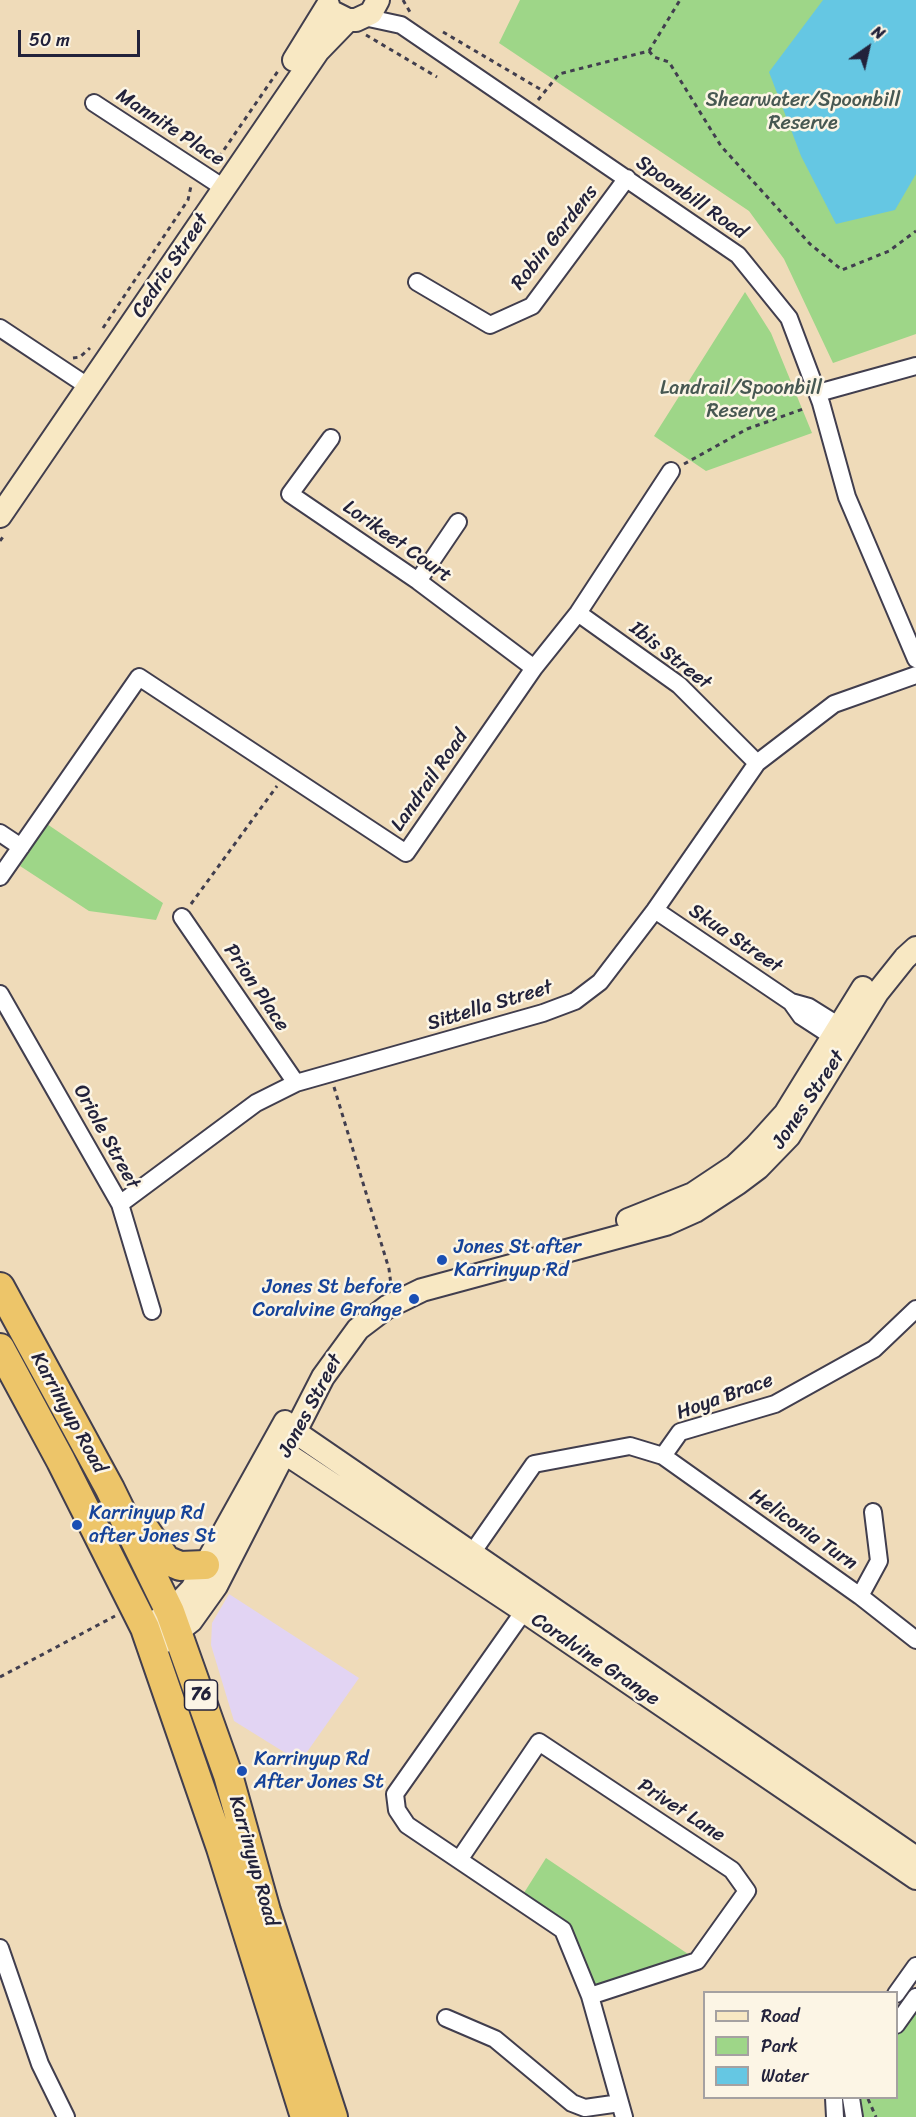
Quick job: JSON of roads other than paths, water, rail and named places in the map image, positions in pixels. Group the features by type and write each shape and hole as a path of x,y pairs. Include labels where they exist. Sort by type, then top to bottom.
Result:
{"highway":[{"name":"Karrinyup Road","path":"0,1287 110,1489 174,1622 228,1775 283,1962 333,2117"},
{"name":"Karrinyup Road","path":"0,1348 61,1461 149,1639 221,1848 305,2117"},
{"path":"110,1489 140,1520 158,1551 166,1560 180,1566 205,1565"},
{"path":"283,1962 285,1990 303,2051 299,2060 287,2063"}],"street":[{"name":"Spoonbill Road","path":"384,0 405,19 530,111 738,255 789,318 820,398 847,497 916,659"},
{"name":"Cedric Street","path":"0,489 79,375 208,178 311,35 327,3 333,12 362,17"},
{"name":"Spoonbill Road","path":"362,17 405,19"},
{"name":"Cedric Street","path":"208,178 318,51 362,17"},
{"name":"Mannite Place","path":"94,103 208,178"},
{"name":"Robin Gardens","path":"417,282 490,325 532,306 627,178"},
{"path":"0,328 79,375"},
{"path":"820,398 916,366"},
{"name":"Cedric Street","path":"5,521 79,375"},
{"name":"Lorikeet Court","path":"331,438 290,494 418,581 534,668"},
{"name":"Landrail Road","path":"21,847 138,677 406,853 534,668 578,613 671,471"},
{"path":"418,581 458,522"},
{"name":"Ibis Street","path":"578,613 679,685 758,763"},
{"name":"Sittella Street","path":"120,1204 256,1103 296,1083 543,1014 575,1000 600,982 655,910 758,763 834,704 916,675"},
{"path":"0,832 21,847 0,878"},
{"name":"Skua Street","path":"655,910 791,1002 801,1016 842,1036"},
{"name":"Prion Place","path":"182,917 296,1083"},
{"name":"Jones Street","path":"174,1622 205,1565 323,1377 348,1340 370,1318 422,1290 666,1224 694,1211 738,1183 774,1153 806,1111 876,970 916,933"},
{"name":"Jones Street","path":"149,1639 174,1622 201,1608 216,1586 324,1349 359,1312 392,1290 437,1273 648,1214 693,1194 735,1166 771,1132 842,1036 892,973 916,948"},
{"name":"Oriole Street","path":"0,994 120,1204 152,1311"},
{"name":"Hoya Brace","path":"663,1456 680,1432 775,1404 874,1349 916,1309"},
{"name":"Coralvine Grange","path":"284,1439 472,1553 916,1858"},
{"name":"Coralvine Grange","path":"284,1439 524,1611 916,1878"},
{"path":"472,1553 534,1464 630,1446 663,1456"},
{"name":"Heliconia Turn","path":"663,1456 860,1596 916,1640"},
{"path":"860,1596 879,1561 873,1512"},
{"path":"446,2018 495,2039 572,2103 585,2108 622,2110 590,1996 563,1930 407,1825 396,1810 395,1794 524,1611"},
{"name":"Privet Lane","path":"459,1860 539,1742 732,1870 747,1891 697,1961 590,1996"},
{"path":"0,1948 3,1968 40,2064 66,2117"},
{"path":"898,1993 916,1966"},
{"path":"898,2024 916,1998"},
{"path":"834,2099 835,2117"},
{"path":"851,2099 854,2117"}],"water":[{"path":"823,0 916,0 916,174 895,210 836,224 801,156 769,72"}],"place":[{"name":"Jones St after Karrinyup Rd","path":"442,1260"},
{"name":"Jones St before Coralvine Grange","path":"414,1299"},
{"name":"Karrinyup Rd after Jones St","path":"77,1525"},
{"name":"Karrinyup Rd After Jones St","path":"242,1771"}],"park label":[{"name":"Shearwater/Spoonbill Reserve","path":"803,112"},
{"name":"Landrail/Spoonbill Reserve","path":"741,400"}]}
